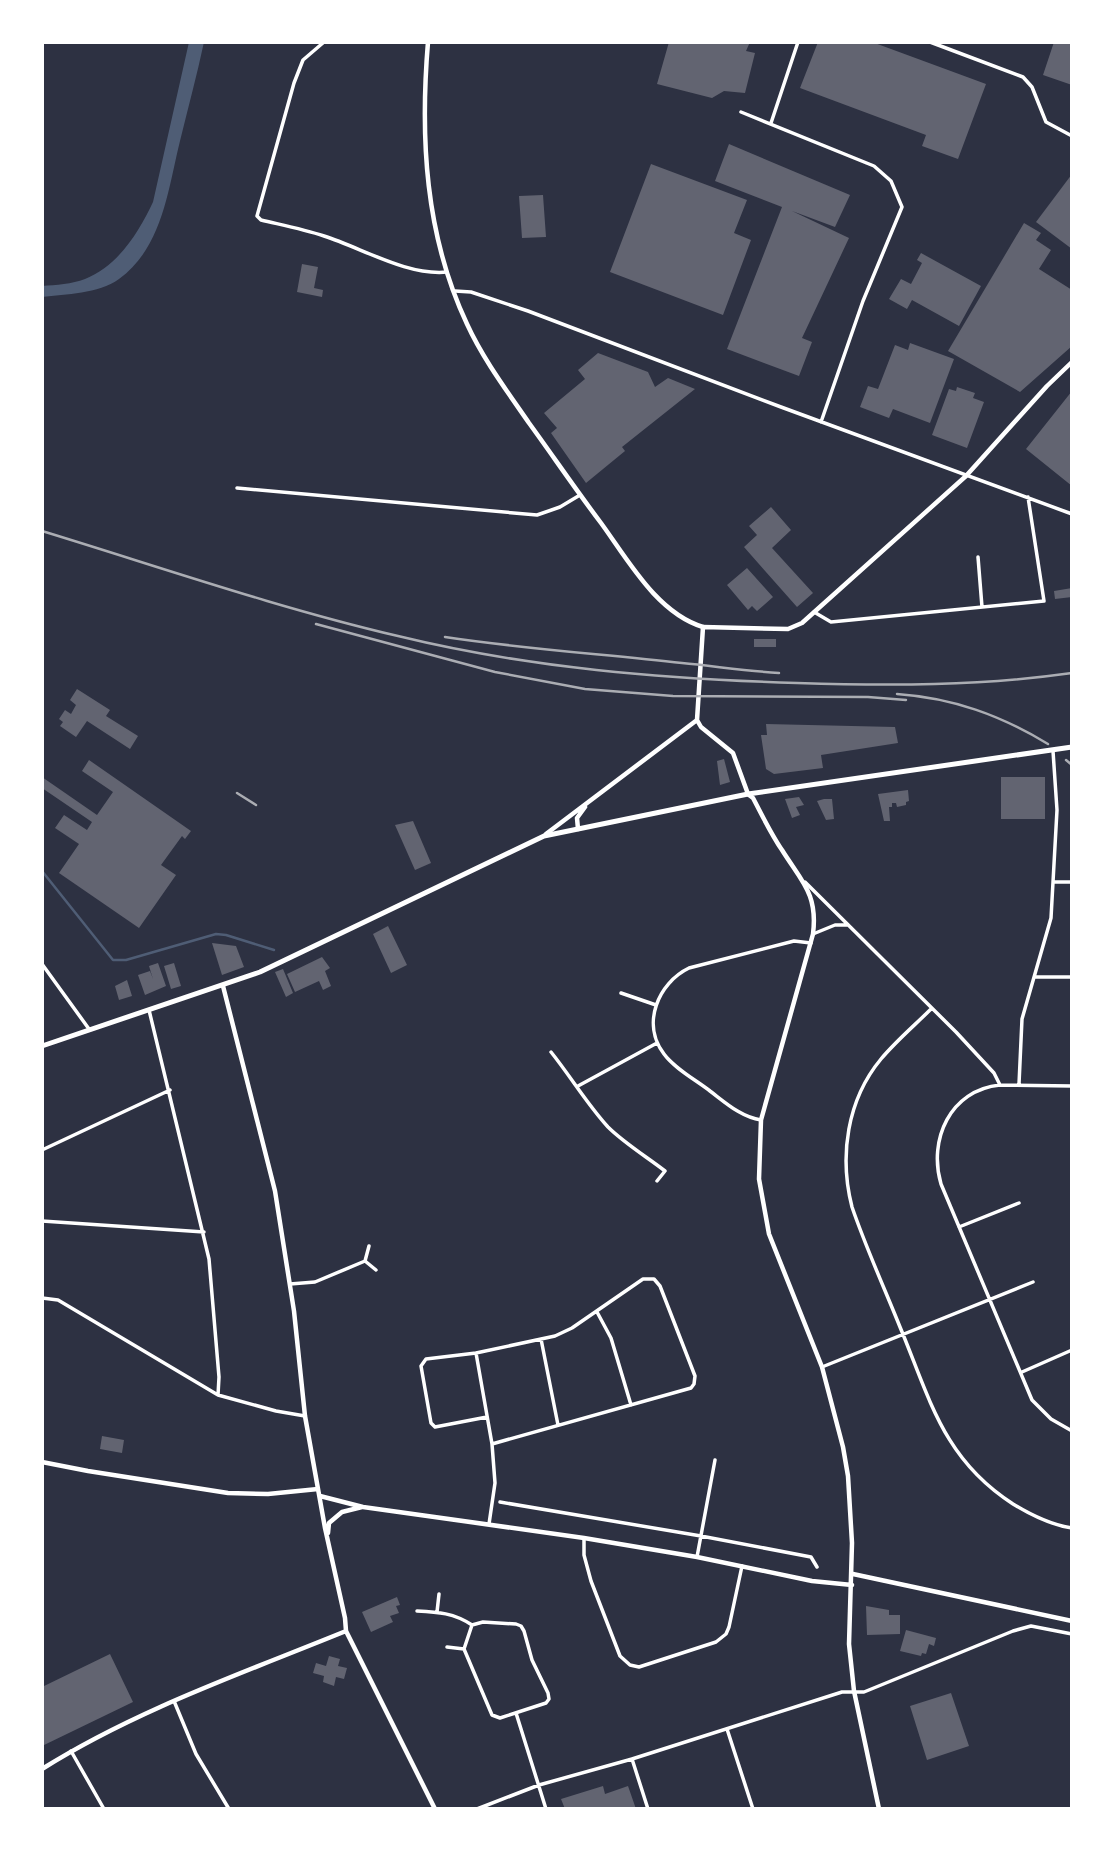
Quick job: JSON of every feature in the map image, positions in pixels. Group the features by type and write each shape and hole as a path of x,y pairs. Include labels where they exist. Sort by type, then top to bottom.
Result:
{"highway":[{"path":"42,1046 223,986 302,953 544,836 748,794 1072,747"}],"street":[{"path":"324,42 303,60 294,83 257,216 261,220 323,235 411,268 427,272 447,272"},
{"path":"428,42 425,80 428,180 433,218 447,272 467,323 496,374 580,495 662,601 690,623 704,627 788,629 802,623 966,476 1046,386 1072,362"},
{"path":"771,124 798,42"},
{"path":"930,42 1023,77 1032,87 1046,122 1072,136"},
{"path":"741,112 874,166 891,181 902,207 863,301 821,422"},
{"path":"455,291 471,292 528,311 1072,514"},
{"path":"237,488 537,515 560,507 580,495"},
{"path":"814,612 831,622 1044,601 1028,497"},
{"path":"978,557 982,607"},
{"path":"704,627 697,720 701,727 733,753 748,794 753,798 782,851 805,882 986,1064 1000,1085"},
{"path":"544,836 697,720"},
{"path":"1019,1084 1022,1019 1051,918 1057,810 1056,763 1053,750"},
{"path":"578,829 577,818 587,804"},
{"path":"805,882 815,916 813,934 761,1120 758,1179 769,1234 822,1367 835,1410 848,1476 853,1574 849,1644 854,1692 880,1809"},
{"path":"1053,882 1072,883"},
{"path":"813,934 835,925 849,926"},
{"path":"761,1120 744,1115 668,1059 657,1043 654,1027 656,1005 666,985 689,968 794,941 810,943"},
{"path":"42,964 89,1029"},
{"path":"1034,977 1072,977"},
{"path":"223,986 275,1191 290,1284 305,1416 346,1632 435,1809"},
{"path":"621,993 656,1005"},
{"path":"931,1009 883,1056 868,1077 854,1110 846,1150 852,1207 943,1430 956,1452 969,1468 1000,1495 1023,1510 1072,1528"},
{"path":"149,1010 204,1232 210,1272 219,1377 218,1395"},
{"path":"578,1087 657,1043"},
{"path":"551,1052 611,1130 665,1171 657,1181"},
{"path":"1072,1086 1019,1084 986,1088 960,1104 945,1123 936,1147 938,1173 1032,1400 1041,1411 1072,1431"},
{"path":"42,1150 170,1090"},
{"path":"959,1227 1019,1203"},
{"path":"42,1221 204,1232"},
{"path":"365,1261 369,1246"},
{"path":"290,1284 315,1282 365,1261"},
{"path":"365,1261 376,1270"},
{"path":"487,1417 435,1427 431,1423 421,1366 426,1359 475,1353 541,1339 572,1328 643,1279 650,1277 660,1286 696,1381 691,1388 492,1444"},
{"path":"822,1367 1033,1282"},
{"path":"42,1298 58,1300 218,1395 305,1416"},
{"path":"597,1312 611,1338 631,1405"},
{"path":"541,1339 558,1424"},
{"path":"1022,1372 1072,1350"},
{"path":"475,1353 492,1444 495,1483 489,1526"},
{"path":"697,1557 715,1460"},
{"path":"42,1462 228,1493 268,1494 318,1489"},
{"path":"320,1496 363,1507 584,1538 697,1557 812,1581 852,1585"},
{"path":"500,1502 811,1557 817,1567"},
{"path":"327,1535 329,1524 342,1512 363,1507"},
{"path":"584,1538 584,1555 620,1656 630,1665 639,1667 716,1643 726,1634 742,1566"},
{"path":"853,1574 1072,1621"},
{"path":"437,1612 439,1594"},
{"path":"417,1611 437,1612 461,1618 472,1625 483,1622 516,1624 524,1631 532,1660 541,1673 549,1699 546,1703 500,1718 492,1715 464,1649 472,1625"},
{"path":"477,1809 539,1785 632,1759 842,1692 864,1692 1013,1631 1031,1626 1072,1634"},
{"path":"42,1769 71,1751 174,1701 346,1632"},
{"path":"447,1647 464,1649"},
{"path":"174,1701 196,1754 229,1809"},
{"path":"516,1713 546,1809"},
{"path":"727,1729 753,1809"},
{"path":"71,1751 104,1809"},
{"path":"632,1759 648,1809"}],"water":[{"path":"189,42 204,42 162,216 145,251 134,266 111,284 82,293 42,297 42,286 80,281 108,266 126,247 141,225 153,202"}],"building":[{"path":"669,42 750,42 746,51 755,53 745,93 724,91 712,98 657,84"},
{"path":"818,42 872,42 986,84 958,159 922,146 926,135 800,88"},
{"path":"1054,42 1072,42 1072,85 1043,75"},
{"path":"729,144 850,195 835,227 792,211 849,238 802,338 812,342 799,376 727,349 782,207 715,181"},
{"path":"651,164 747,200 734,233 751,240 723,315 610,272"},
{"path":"1072,174 1072,249 1036,222"},
{"path":"543,195 546,237 522,238 519,196"},
{"path":"1024,223 1041,233 1036,240 1051,250 1039,269 1072,290 1072,346 1020,392 948,351"},
{"path":"921,253 981,286 959,326 912,300 907,309 889,299 901,279 911,284 922,263 917,260"},
{"path":"302,264 318,267 314,288 323,290 322,297 297,292"},
{"path":"910,343 954,359 930,423 893,409 889,418 860,407 868,386 878,389 895,345 908,350"},
{"path":"598,353 648,372 655,387 668,378 695,389 622,447 625,451 586,483 551,433 557,428 544,413 585,379 578,370"},
{"path":"957,387 975,393 973,398 984,402 967,448 932,435 949,389 956,391"},
{"path":"1072,391 1072,486 1026,449"},
{"path":"771,507 791,530 772,548 813,593 797,607 744,547 757,535 749,526"},
{"path":"747,568 773,597 757,611 752,606 748,610 727,585"},
{"path":"1072,588 1072,597 1055,599 1054,591"},
{"path":"754,639 776,639 776,647 754,647"},
{"path":"77,689 110,710 106,716 138,736 130,749 87,721 76,737 60,726 63,722 59,719 65,710 71,714 76,705 70,700"},
{"path":"766,724 895,727 898,743 821,755 823,768 774,774 766,769 761,735 767,735"},
{"path":"724,759 730,782 720,785 717,761"},
{"path":"89,760 191,831 185,839 182,836 161,865 176,875 139,928 59,873 79,844 55,828 64,815 87,830 92,822 42,788 42,777 97,815 113,792 82,771"},
{"path":"1001,777 1045,777 1045,819 1001,819"},
{"path":"908,790 909,801 906,805 897,807 896,803 892,803 892,807 889,807 890,821 884,821 878,794"},
{"path":"799,797 804,805 796,807 800,815 792,818 785,799"},
{"path":"832,799 834,819 826,820 817,801"},
{"path":"413,821 431,863 415,870 395,825"},
{"path":"388,926 407,965 391,973 373,934"},
{"path":"212,943 236,946 244,967 222,975"},
{"path":"322,957 330,968 325,971 331,986 323,990 319,981 295,992 287,974"},
{"path":"158,963 166,986 145,995 138,975 150,971 153,979 149,966"},
{"path":"174,963 181,986 171,989 164,966"},
{"path":"283,969 293,993 286,997 275,972"},
{"path":"127,980 132,996 119,1000 115,986"},
{"path":"102,1436 124,1440 122,1453 100,1449"},
{"path":"397,1597 400,1605 396,1606 399,1613 390,1616 393,1622 371,1632 362,1612"},
{"path":"866,1606 889,1610 889,1615 900,1615 900,1634 867,1635"},
{"path":"906,1630 936,1638 934,1646 929,1644 926,1654 922,1653 921,1656 900,1651"},
{"path":"110,1654 133,1702 42,1746 42,1687"},
{"path":"329,1656 340,1659 338,1666 347,1668 344,1679 336,1677 334,1686 323,1682 324,1676 313,1673 316,1663 326,1666"},
{"path":"951,1693 969,1746 927,1760 910,1706"},
{"path":"603,1786 605,1794 628,1786 636,1809 565,1809 561,1799"}],"waterway":[{"path":"42,871 113,960 126,960 216,934 274,950"}],"railway":[{"path":"42,531 353,625 447,647 546,664 646,675 831,684 969,683 1072,673"},
{"path":"316,624 495,672 585,689 673,696 868,697 906,700"},
{"path":"445,637 779,673"},
{"path":"897,694 937,699 976,710 994,716 1048,744"},
{"path":"1066,760 1072,765"},
{"path":"237,793 256,805"}]}
